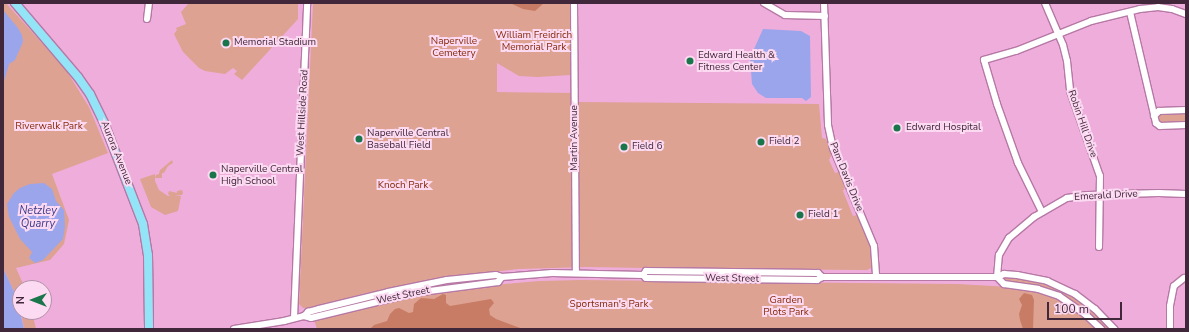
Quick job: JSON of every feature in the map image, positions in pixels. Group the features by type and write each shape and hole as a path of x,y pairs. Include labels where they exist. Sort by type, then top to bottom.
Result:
{"main road":[{"name":"Aurora Avenue","path":"15,3 78,77 90,94 106,128 137,206 146,237 149,329"}],"street":[{"path":"147,18 149,3"},
{"name":"West Hillside Road","path":"294,318 307,3"},
{"name":"Martin Avenue","path":"574,3 576,274"},
{"path":"764,3 785,15 824,16"},
{"name":"Pam Davis Drive","path":"824,3 828,125 833,148 874,246 876,277"},
{"name":"Robin Hill Drive","path":"1045,3 1066,55 1072,97 1100,176 1101,195 1099,248"},
{"path":"1042,212 1018,163 997,104 984,60 1016,51 1091,21 1130,12 1158,7 1172,9 1186,14"},
{"path":"1130,12 1156,123 1160,126 1186,125"},
{"path":"1154,116 1159,112 1186,110"},
{"name":"Emerald Drive","path":"997,277 999,255 1006,242 1027,222 1042,212 1073,196 1159,193 1186,194"},
{"name":"West Street","path":"234,329 258,326 304,316 311,318 414,293 498,282 502,277 552,273 643,274 646,271 818,273 822,277 997,277 1004,274 1027,276 1066,289 1095,309 1114,329"},
{"name":"West Street","path":"997,277 1004,284 1038,289 1058,296 1085,314 1101,329"},
{"path":"1170,329 1170,306 1174,286 1184,278"}],"green space":[{"name":"Riverwalk Park","path":"3,3 6,3 66,70 89,107 108,153 52,174 69,220 64,244 50,260 16,268 21,280 12,280 12,287 3,268"},
{"name":"Memorial Stadium","path":"189,3 298,3 298,19 242,80 234,74 237,71 233,68 225,74 205,71 199,68 183,52 174,34 177,30 176,28 186,24 181,12"},
{"name":"Knoch Park","path":"313,3 570,3 570,75 538,77 519,76 497,63 497,92 578,93 578,102 819,104 822,138 826,139 832,154 829,160 835,173 839,172 845,187 843,191 853,216 857,215 870,247 872,262 871,268 867,270 587,267 518,269 435,279 362,294 311,308 303,308 299,304"},
{"path":"1160,114 1186,114 1186,123 1161,123 1157,119"},
{"path":"172,160 173,163 168,166 164,173 162,173 162,178 155,178 156,175 159,174 160,170"},
{"path":"155,174 155,181 159,190 168,196 170,196 168,194 169,191 177,193 177,191 182,190 182,195 175,195 181,196 178,211 165,215 151,207 140,179"},
{"path":"1002,276 1033,280 1067,293 1097,314 1111,329 1105,329 1086,310 1059,294 1036,285 1007,281"},
{"path":"581,280 957,284 1011,287 1029,289 1059,300 1080,313 1097,329 317,329 314,320 369,306 472,287 539,281"},
{"path":"22,320 34,320 36,329 24,329"}],"shaded area":[{"path":"510,3 544,3 535,11 523,9"},
{"path":"1024,293 1032,295 1034,300 1033,329 1023,329 1020,320 1019,314 1022,305 1019,299"},
{"path":"443,294 446,295 446,303 450,306 491,299 494,303 489,309 490,315 496,319 523,329 370,329 374,325 387,321 390,314 395,309 399,308 409,313 413,312 414,304 421,298 434,299"}],"water":[{"path":"3,10 18,28 22,35 23,42 15,60 9,64 3,85"},
{"path":"763,29 801,31 810,36 811,97 806,101 802,98 766,98 758,93 752,84 750,58"},
{"name":"Netzley Quarry","path":"44,183 52,189 56,201 64,210 65,227 63,239 43,260 35,263 29,258 32,252 20,239 9,217 7,204 14,193 20,188 30,184"},
{"path":"3,268 12,287 12,320 22,320 24,329 3,329"}],"place":[{"name":"Memorial Stadium","path":"226,43"},
{"name":"Edward Health & Fitness Center","path":"690,61"},
{"name":"Edward Hospital","path":"897,128"},
{"name":"Naperville Central Baseball Field","path":"359,139"},
{"name":"Field 2","path":"761,142"},
{"name":"Field 6","path":"624,147"},
{"name":"Naperville Central High School","path":"213,175"},
{"name":"Field 1","path":"800,215"}],"park label":[{"name":"William Freidrich Memorial Park","path":"534,40"},
{"name":"Naperville Cemetery","path":"454,46"},
{"name":"Sportsman's Park","path":"609,305"},
{"name":"Garden Plots Park","path":"786,306"}]}
